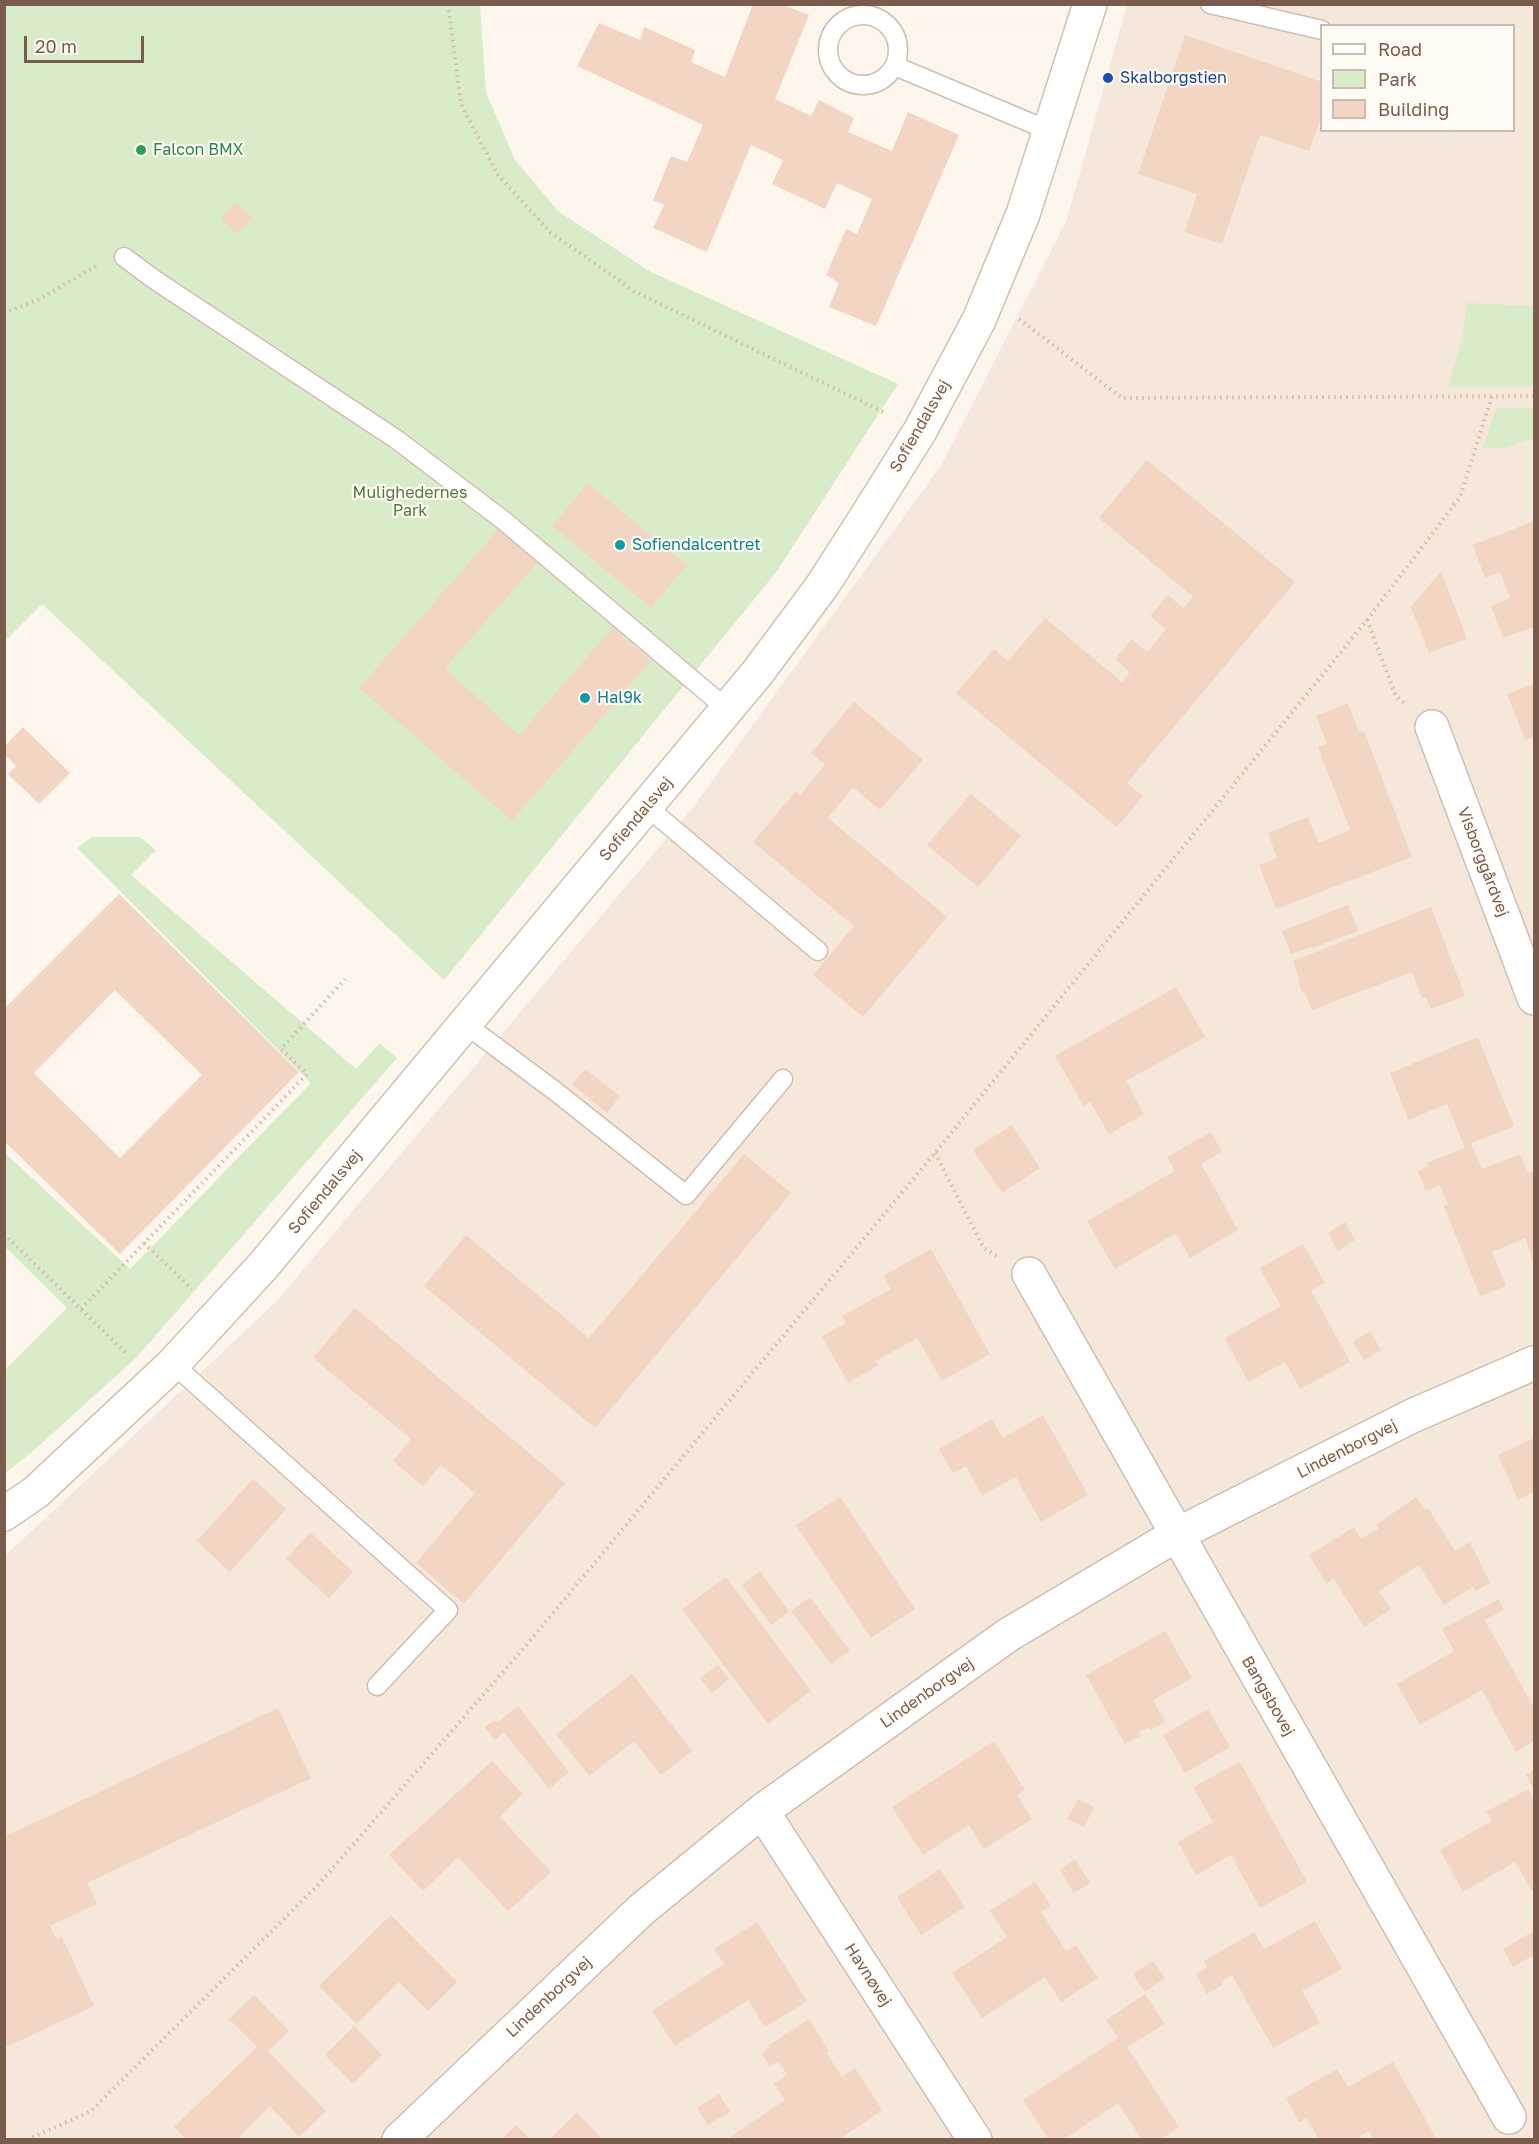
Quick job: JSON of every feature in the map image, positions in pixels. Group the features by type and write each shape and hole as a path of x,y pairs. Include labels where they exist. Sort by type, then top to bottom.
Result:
{"street":[{"name":"Sofiendalsvej","path":"4,1515 36,1492 164,1373 263,1266 758,672 822,586 920,430 979,320 1023,214 1090,4"},
{"name":"Visborggårdvej","path":"1432,727 1534,998"},
{"name":"Bangsbovej","path":"1029,1274 1509,2117"},
{"name":"Lindenborgvej","path":"399,2139 641,1910 762,1810 1008,1635 1176,1535 1412,1416 1534,1363"},
{"name":"Havnøvej","path":"762,1810 975,2139"}],"lane":[{"path":"1210,4 1320,30"},
{"path":"845,12 879,17 895,32 900,54 895,66 891,75 871,86 849,84 832,69 827,46 845,12"},
{"path":"895,66 1050,131"},
{"path":"124,257 414,453 504,520 727,709"},
{"path":"646,806 818,951"},
{"path":"465,1024 555,1091 686,1195 783,1079"},
{"path":"164,1373 448,1610 377,1686"}],"path":[{"path":"448,4 460,104 498,175 550,232 634,291 920,430"},
{"path":"4,313 36,301 96,266 124,257"},
{"path":"988,298 1026,323 1122,398 1534,396"},
{"path":"27,2139 92,2111 318,1885 530,1642 935,1153 1367,620 1460,497 1492,396"},
{"path":"1367,620 1396,696 1432,727"},
{"path":"81,1309 307,1074 281,1050 345,979"},
{"path":"935,1153 984,1248 1029,1274"},
{"path":"4,1234 81,1309 164,1373"},
{"path":"144,1244 218,1314"}],"shaded area":[{"path":"1127,5 1534,5 1534,2139 5,2140 5,1556 276,1302 694,806 942,464 1067,219"}],"green space":[{"name":"Mulighedernes Park","path":"5,5 480,5 486,92 515,160 558,211 649,271 898,384 777,571 444,980 42,604 5,641"},
{"path":"1467,303 1534,306 1534,386 1448,387 1463,334"},
{"path":"1496,408 1534,408 1534,438 1505,448 1483,448"},
{"path":"92,837 140,837 156,850 131,875 356,1069 380,1043 397,1058 137,1357 32,1452 5,1473 5,1370 67,1308 5,1247 5,1153 130,1269 311,1083 77,848"}],"building":[{"path":"753,4 781,4 809,15 775,99 811,116 819,100 854,118 848,132 892,151 908,112 959,135 876,326 829,307 839,283 826,275 846,229 857,234 872,199 837,183 825,209 772,184 783,160 751,145 707,252 653,228 664,205 653,200 671,156 687,162 703,125 577,66 599,23 640,40 644,27 695,50 691,62 725,77"},
{"path":"1185,35 1320,81 1320,121 1309,151 1260,135 1222,244 1185,232 1197,194 1138,174"},
{"path":"237,202 253,218 237,234 220,218"},
{"path":"1147,460 1295,582 1127,783 1143,796 1117,827 956,693 994,649 1008,661 1045,618 1122,682 1130,672 1115,659 1132,639 1147,652 1166,629 1150,616 1168,595 1183,608 1193,597 1099,518"},
{"name":"Sofiendalcentret","path":"588,483 687,565 651,608 552,526"},
{"path":"1534,521 1534,627 1503,638 1491,606 1510,598 1500,572 1485,578 1473,545"},
{"path":"501,526 540,560 445,668 519,735 613,627 651,661 512,821 359,688"},
{"path":"1441,571 1467,639 1429,653 1411,607"},
{"path":"1534,684 1534,737 1525,740 1507,694"},
{"path":"854,702 923,760 880,810 853,787 828,818 947,917 863,1017 813,975 854,926 753,842 796,791 800,795 825,765 811,753"},
{"path":"1348,703 1359,732 1364,731 1412,857 1276,909 1259,865 1277,858 1268,833 1308,817 1318,843 1350,830 1318,747 1327,744 1316,716"},
{"path":"23,727 70,773 39,804 8,774 16,766 4,754 4,747"},
{"path":"971,794 1021,836 978,887 927,845"},
{"path":"119,894 299,1072 120,1254 4,1141 4,1009","holes":["115,990 202,1075 120,1158 34,1073"]},
{"path":"1348,905 1358,931 1291,954 1282,931"},
{"path":"1431,907 1465,996 1431,1009 1426,997 1422,998 1412,972 1312,1010 1304,991 1302,992 1293,961"},
{"path":"1176,987 1205,1037 1126,1081 1144,1114 1109,1134 1090,1102 1084,1106 1055,1056"},
{"path":"1478,1037 1514,1126 1471,1143 1482,1169 1520,1154 1528,1173 1534,1171 1534,1263 1525,1238 1492,1252 1506,1286 1480,1296 1444,1206 1448,1204 1440,1185 1426,1191 1418,1171 1429,1166 1427,1163 1465,1148 1447,1104 1408,1120 1390,1073"},
{"path":"585,1069 620,1096 607,1113 572,1084"},
{"path":"1012,1125 1040,1168 1002,1193 973,1150"},
{"path":"1211,1132 1222,1152 1201,1164 1238,1230 1190,1258 1176,1233 1115,1269 1087,1221 1175,1171 1167,1157"},
{"path":"744,1154 791,1193 595,1428 424,1286 466,1235 589,1338"},
{"path":"1345,1222 1355,1240 1338,1251 1328,1233"},
{"path":"1303,1244 1325,1283 1311,1290 1350,1362 1300,1389 1285,1362 1248,1382 1225,1338 1281,1306 1260,1268"},
{"path":"931,1249 990,1354 942,1381 917,1338 876,1361 879,1365 848,1383 822,1336 846,1323 842,1316 891,1289 883,1276"},
{"path":"355,1308 565,1483 464,1604 416,1563 475,1493 441,1465 423,1486 393,1461 411,1439 313,1358"},
{"path":"1370,1331 1381,1350 1364,1360 1353,1342"},
{"path":"1043,1415 1088,1495 1041,1522 1016,1477 982,1495 966,1466 953,1473 939,1449 992,1419 1003,1438"},
{"path":"1534,1438 1534,1492 1518,1500 1498,1455"},
{"path":"253,1479 286,1509 230,1572 197,1541"},
{"path":"840,1497 915,1609 871,1638 796,1525"},
{"path":"1416,1497 1425,1510 1428,1508 1455,1551 1470,1542 1490,1583 1476,1591 1473,1587 1444,1605 1419,1565 1379,1591 1391,1609 1364,1627 1334,1579 1326,1583 1309,1555 1354,1527 1361,1539 1378,1529 1376,1525"},
{"path":"310,1532 353,1572 329,1598 286,1559"},
{"path":"760,1571 789,1612 771,1625 742,1585"},
{"path":"726,1577 811,1691 768,1724 682,1609"},
{"path":"810,1597 850,1651 831,1664 791,1611"},
{"path":"1499,1599 1504,1610 1485,1620 1534,1708 1534,1741 1516,1752 1482,1690 1420,1725 1397,1684 1454,1651 1442,1629"},
{"path":"1165,1631 1192,1678 1153,1700 1165,1722 1150,1730 1148,1727 1139,1732 1140,1736 1125,1744 1086,1675"},
{"path":"718,1665 729,1679 712,1693 700,1678"},
{"path":"632,1674 692,1751 661,1775 634,1741 589,1776 556,1734"},
{"path":"518,1706 569,1772 549,1789 504,1732 495,1740 485,1727 494,1720 497,1723"},
{"path":"278,1708 311,1778 87,1883 97,1904 50,1926 57,1940 62,1937 94,2006 4,2048 4,1828 8,1835"},
{"path":"1208,1709 1230,1747 1185,1773 1163,1735"},
{"path":"994,1741 1025,1790 1017,1795 1032,1819 984,1849 969,1825 923,1855 892,1807"},
{"path":"492,1761 523,1794 500,1817 551,1872 508,1911 458,1857 423,1891 389,1855"},
{"path":"1240,1762 1307,1882 1260,1908 1231,1855 1196,1875 1178,1842 1213,1822 1193,1787"},
{"path":"1534,1770 1534,1789 1526,1775"},
{"path":"1528,1789 1534,1801 1534,1888 1531,1890 1515,1862 1463,1892 1440,1850 1492,1821 1486,1812"},
{"path":"1078,1799 1094,1807 1084,1827 1067,1819"},
{"path":"1075,1859 1090,1883 1074,1893 1060,1870"},
{"path":"940,1869 965,1907 921,1935 897,1897"},
{"path":"1035,1882 1051,1906 1041,1912 1066,1951 1076,1945 1098,1978 1061,2002 1045,1977 982,2018 952,1973 1007,1937 990,1911"},
{"path":"391,1915 457,1982 428,2011 399,1982 357,2024 319,1986"},
{"path":"1315,1921 1342,1969 1302,1991 1320,2023 1273,2048 1232,1975 1221,1982 1223,1985 1207,1994 1196,1974 1207,1968 1204,1961 1254,1932 1264,1949"},
{"path":"757,1922 807,2001 765,2027 748,2000 675,2046 652,2011 724,1964 714,1949"},
{"path":"1534,1931 1534,1955 1513,1967 1503,1949"},
{"path":"1153,1961 1165,1978 1145,1992 1133,1974"},
{"path":"1145,1994 1165,2024 1127,2047 1179,2127 1160,2140 1142,2140 1118,2103 1063,2140 1049,2140 1023,2100 1118,2038 1106,2020"},
{"path":"254,1995 289,2031 268,2051 326,2111 299,2137 270,2106 236,2140 186,2140 174,2127 257,2047 229,2019"},
{"path":"809,2019 842,2077 855,2068 882,2110 838,2140 732,2140 730,2137 785,2100 774,2084 787,2075 778,2061 770,2066 762,2054 770,2048 768,2046"},
{"path":"354,2026 382,2055 353,2084 325,2055"},
{"path":"1393,2062 1437,2140 1374,2140 1369,2131 1354,2140 1319,2140 1307,2118 1299,2122 1286,2098 1337,2069 1348,2087"},
{"path":"719,2094 730,2112 708,2125 697,2108"},
{"path":"577,2113 603,2140 549,2140"},
{"path":"516,2125 531,2140 501,2140"}],"place":[{"name":"Skalborgstien","path":"1108,78"},
{"name":"Falcon BMX","path":"141,150"},
{"name":"Sofiendalcentret","path":"620,545"},
{"name":"Hal9k","path":"585,698"}]}
